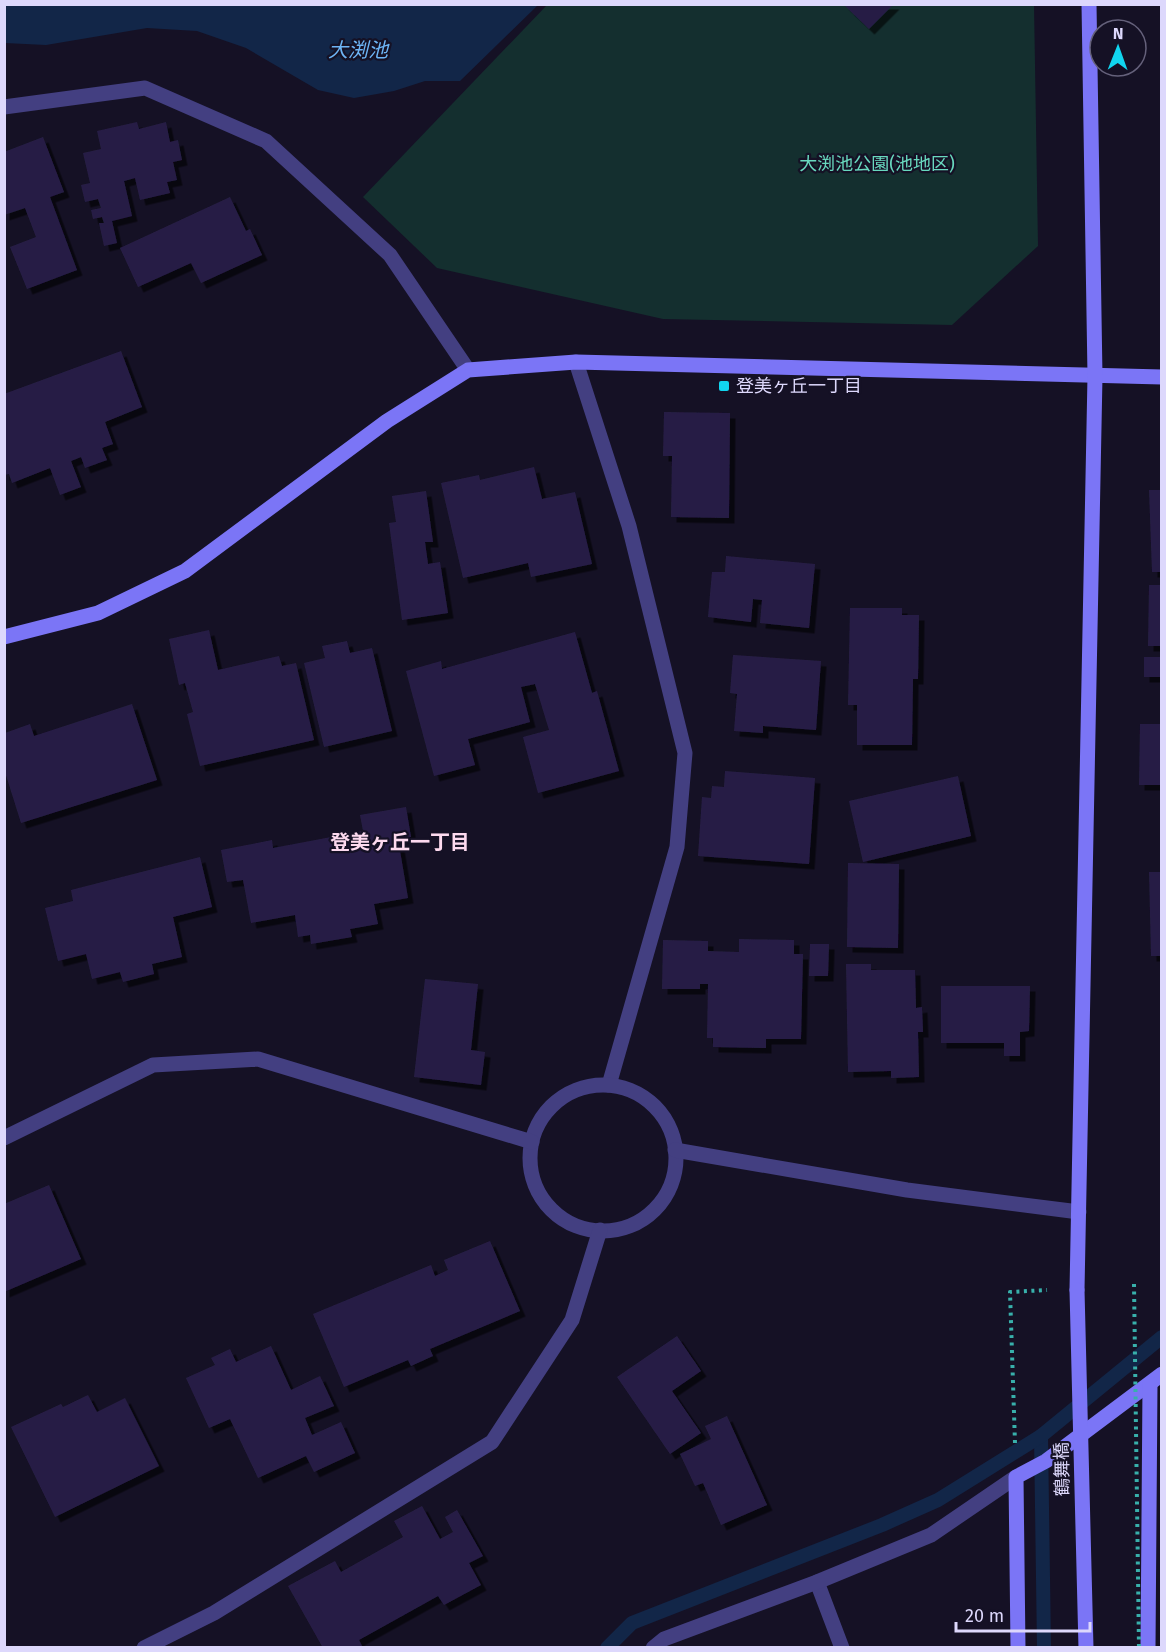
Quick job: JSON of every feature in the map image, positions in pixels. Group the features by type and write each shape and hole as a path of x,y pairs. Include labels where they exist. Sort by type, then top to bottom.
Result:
{"street":[{"name":"鶴舞橋","path":"1086,1647 1077,1290 1095,376 1089,4"},
{"path":"4,107 145,88 266,141 390,255 468,370"},
{"path":"576,362 629,526 685,753 677,847 609,1085"},
{"path":"4,637 98,613 185,571 387,421 468,370 576,362 1161,377"},
{"path":"4,1138 153,1065 258,1059 532,1142"},
{"path":"609,1085 634,1092 661,1113 673,1136 676,1163 670,1187 656,1208 636,1223 611,1230 586,1229 563,1218 544,1201 533,1179 530,1153 532,1142 536,1128 550,1107 576,1089 609,1085"},
{"path":"675,1150 907,1190 1079,1212"},
{"path":"144,1647 214,1613 492,1442 572,1320 600,1230"},
{"path":"653,1647 664,1639 817,1582 931,1535 1016,1477 1046,1461 1156,1379"},
{"path":"1148,1647 1156,1379"},
{"path":"1016,1477 1018,1647"},
{"path":"817,1582 842,1647"}],"path":[{"path":"1134,1284 1139,1647"},
{"path":"1016,1477 1010,1292 1077,1290"}],"green space":[{"name":"大渕池公園(池地区)","path":"547,5 1034,5 1038,246 952,325 663,319 437,268 363,197"}],"water":[{"name":"大渕池","path":"5,4 538,5 460,81 425,81 394,91 354,98 318,90 246,48 197,31 147,28 46,45 5,43"}],"building":[{"path":"843,4 894,4 869,29"},
{"path":"137,122 139,129 166,122 170,142 178,140 182,160 173,162 177,180 167,182 170,193 140,200 135,178 124,181 132,216 112,221 117,243 104,246 99,223 104,223 102,217 93,219 91,210 101,208 98,199 85,202 81,185 90,183 83,153 101,149 97,131"},
{"path":"43,137 64,192 50,197 77,270 27,289 10,247 36,237 25,208 4,215 4,152"},
{"path":"230,197 246,231 250,229 262,255 201,283 191,263 138,287 120,248"},
{"path":"121,351 142,407 105,422 113,444 102,448 107,460 85,468 81,457 71,461 81,487 60,495 50,468 12,483 9,474 4,475 4,394"},
{"path":"664,412 730,413 729,518 671,517 672,456 663,456"},
{"path":"534,467 542,499 575,492 592,564 531,577 528,563 463,578 441,483 479,475 480,480"},
{"path":"1149,490 1162,490 1162,572 1152,572"},
{"path":"426,491 433,542 425,542 428,564 440,562 448,613 402,620 389,523 396,522 392,496"},
{"path":"726,556 815,564 809,628 760,623 762,600 753,599 751,622 708,617 712,572 725,572"},
{"path":"1149,585 1162,585 1162,646 1148,646"},
{"path":"850,608 902,608 902,615 919,615 918,679 913,679 912,745 857,745 857,705 848,705"},
{"path":"209,630 218,670 279,656 282,666 296,663 314,740 200,766 187,714 193,712 185,683 179,685 169,639"},
{"path":"575,632 592,693 597,691 619,771 538,793 523,737 549,730 535,684 521,687 530,722 468,739 475,765 434,776 406,671 441,661 442,669"},
{"path":"347,641 350,653 372,648 392,731 324,747 304,663 325,658 322,646"},
{"path":"733,655 821,661 816,730 763,726 763,733 734,731 737,694 730,693"},
{"path":"1144,657 1162,657 1162,677 1144,677"},
{"path":"132,704 157,780 21,823 5,772 5,733 30,724 34,736"},
{"path":"1140,724 1162,724 1162,785 1139,785"},
{"path":"725,771 815,778 809,864 698,856 702,797 711,798 712,786 724,787"},
{"path":"958,776 971,836 863,862 849,801"},
{"path":"406,807 411,837 398,839 408,898 374,904 378,924 350,929 352,937 311,944 310,935 298,937 295,915 251,923 243,880 227,882 221,850 272,840 273,848 363,831 360,815"},
{"path":"200,857 212,907 173,917 182,957 152,964 154,974 123,982 120,972 92,979 86,954 58,961 45,908 73,901 71,890"},
{"path":"848,863 899,864 898,948 847,947"},
{"path":"1149,872 1162,872 1162,956 1151,956"},
{"path":"739,939 794,940 794,954 803,954 801,1039 766,1039 766,1048 713,1047 713,1038 707,1038 708,984 700,984 700,989 662,989 663,940 708,941 708,951 739,952"},
{"path":"810,944 829,944 828,976 809,976"},
{"path":"846,964 871,964 871,970 915,970 916,1008 922,1007 923,1032 918,1032 919,1077 891,1078 891,1071 848,1072"},
{"path":"425,979 478,984 471,1050 485,1052 481,1085 414,1077"},
{"path":"941,986 1030,986 1029,1031 1020,1032 1020,1056 1004,1056 1004,1043 941,1043"},
{"path":"49,1185 81,1259 4,1292 4,1204"},
{"path":"490,1241 520,1311 430,1349 433,1356 411,1366 408,1360 344,1387 313,1314 431,1265 435,1276 448,1270 444,1260"},
{"path":"677,1336 701,1371 672,1391 701,1433 670,1454 617,1377"},
{"path":"271,1346 291,1390 320,1376 334,1406 305,1418 312,1435 341,1422 355,1453 314,1472 306,1456 258,1478 230,1419 209,1428 186,1378 215,1365 211,1358 230,1349 236,1362"},
{"path":"88,1395 97,1412 125,1398 159,1466 55,1517 11,1427 61,1404 63,1407"},
{"path":"727,1416 767,1505 721,1525 703,1483 695,1486 680,1454 711,1439 705,1426"},
{"path":"422,1506 440,1539 453,1532 445,1517 457,1510 483,1556 469,1563 481,1585 444,1605 438,1596 359,1640 363,1648 323,1648 288,1586 335,1561 341,1572 403,1537 394,1521"}],"waterway":[{"path":"607,1648 632,1623 882,1525 938,1500 1041,1436 1162,1337"},
{"path":"1041,1436 1044,1648"}],"place":[{"name":"登美ヶ丘一丁目","path":"724,386"}],"district":[{"name":"登美ヶ丘一丁目","path":"400,842"}]}
